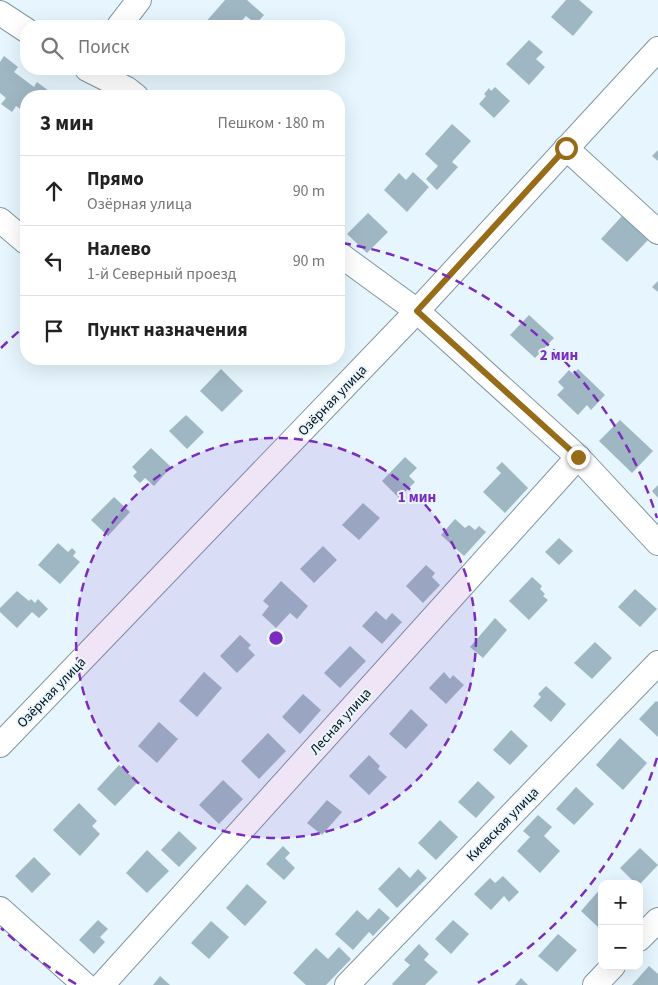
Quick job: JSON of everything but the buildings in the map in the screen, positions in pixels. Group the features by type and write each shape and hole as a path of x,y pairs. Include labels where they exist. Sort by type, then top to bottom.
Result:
{"street":[{"path":"124,20 139,0"},
{"path":"0,13 20,26"},
{"name":"Озёрная улица","path":"0,745 417,311 658,49"},
{"path":"99,75 128,90"},
{"path":"566,148 658,232"},
{"path":"0,220 20,237"},
{"path":"345,258 417,311 578,457 658,543"},
{"name":"Лесная улица","path":"102,985 578,457"},
{"name":"Киевская улица","path":"347,985 658,663"},
{"path":"0,909 85,985"},
{"path":"643,935 658,920"},
{"path":"595,985 609,970"}],"route":[{"path":"566,148 417,311 578,457"}]}
